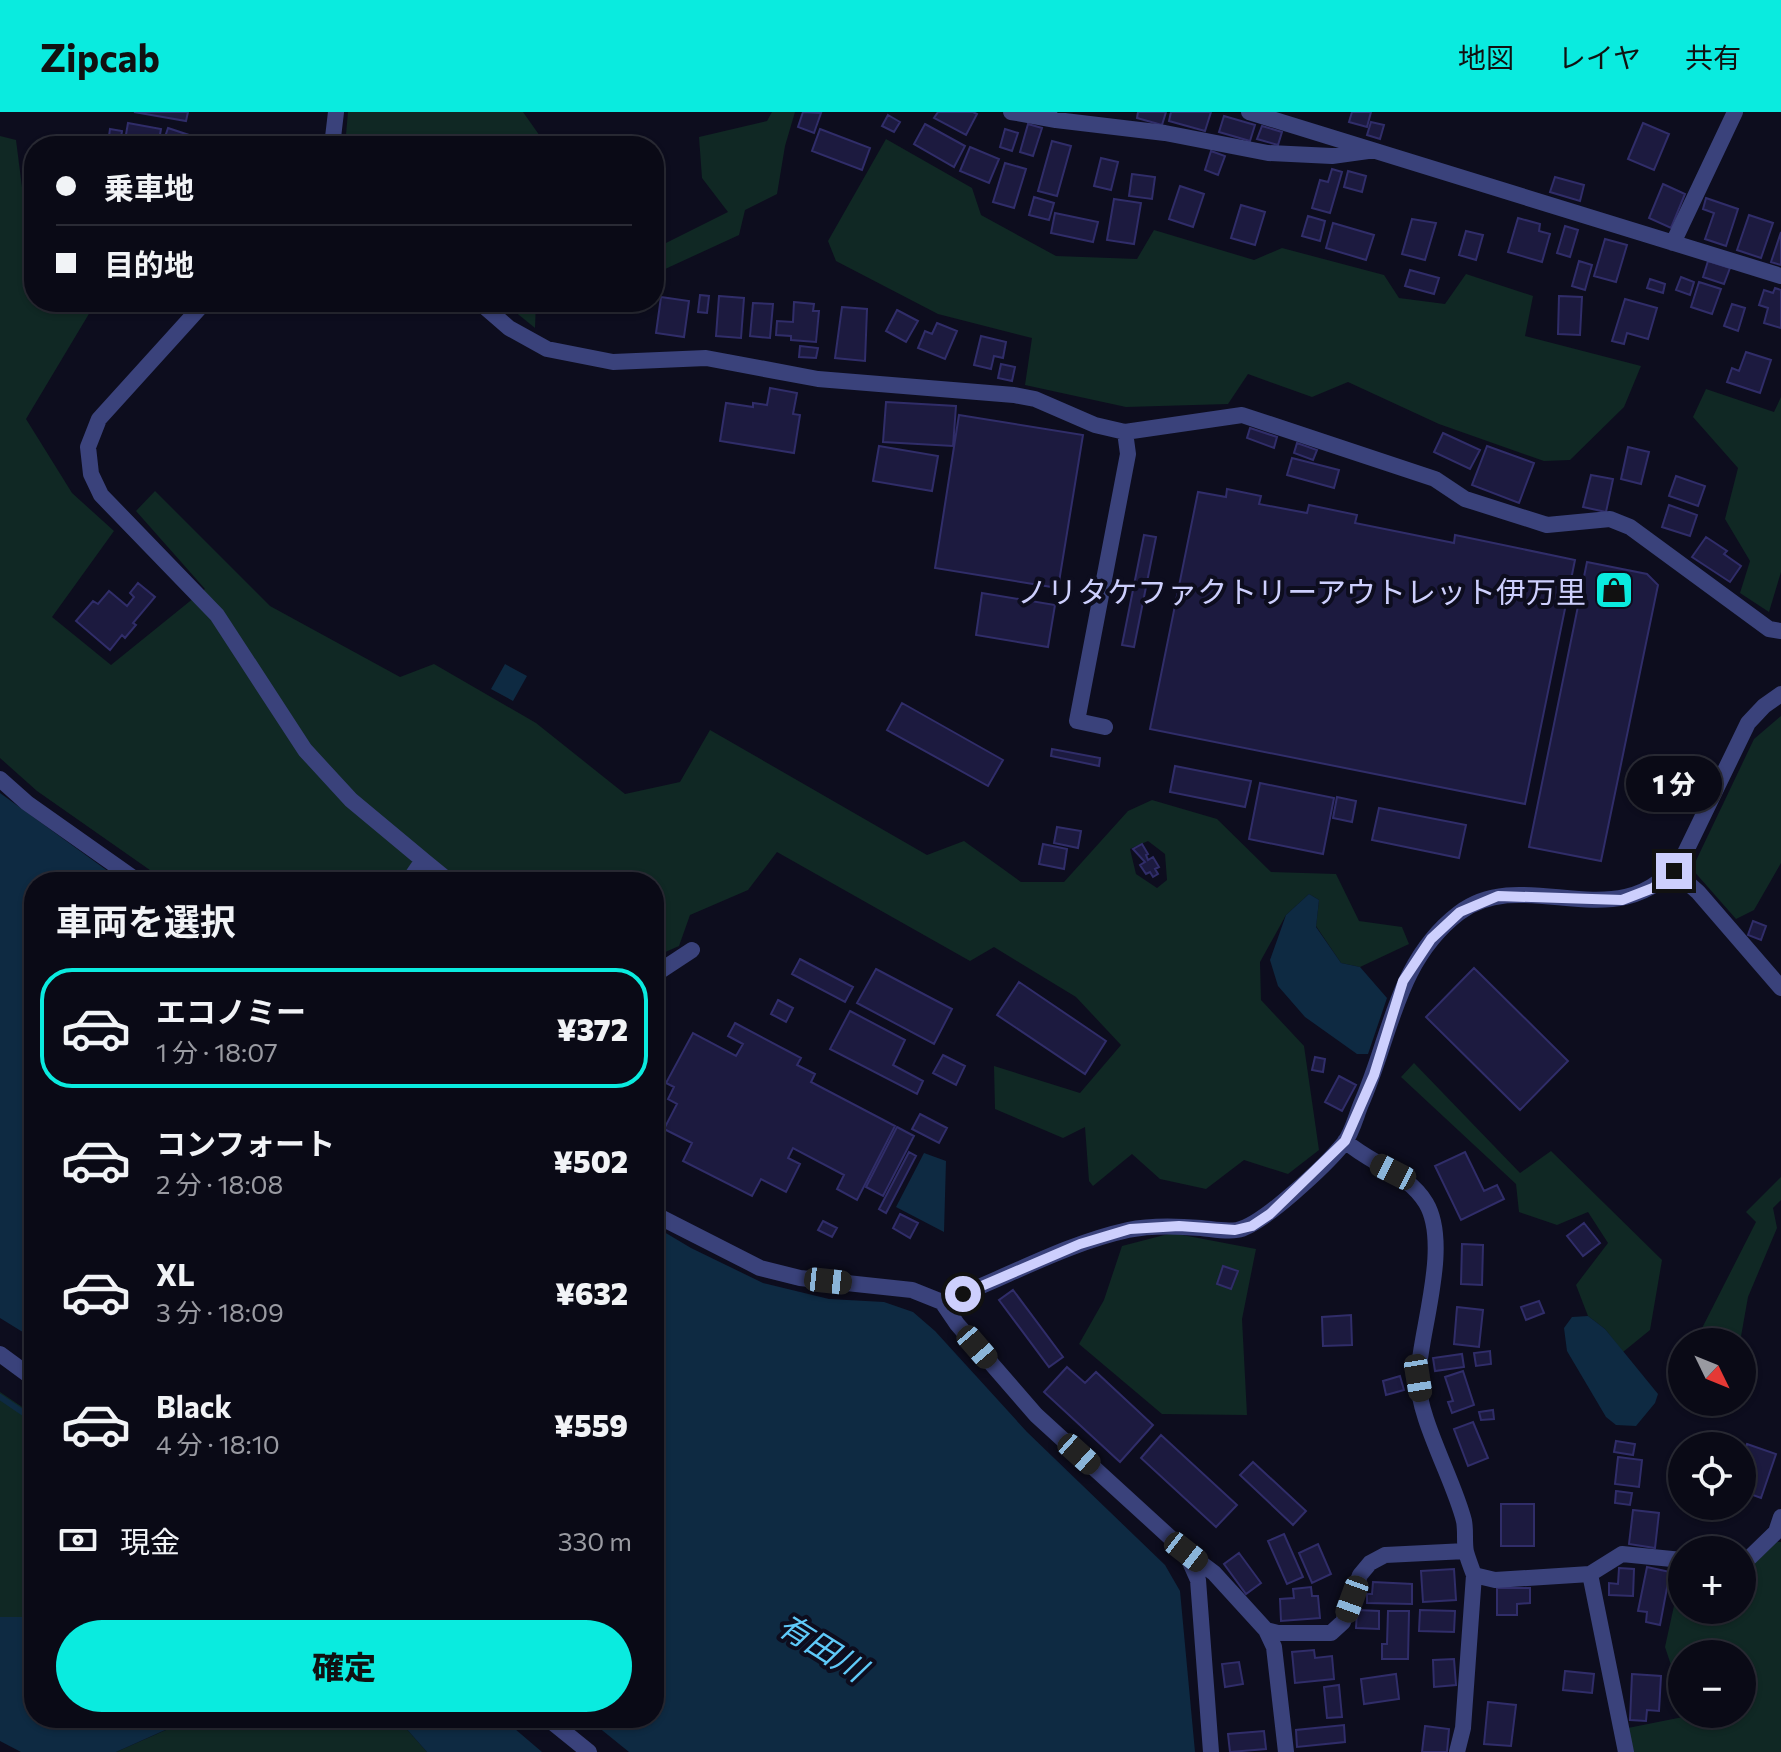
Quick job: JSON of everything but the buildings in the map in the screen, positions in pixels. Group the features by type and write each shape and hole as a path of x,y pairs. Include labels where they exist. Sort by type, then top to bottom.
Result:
{"street":[{"path":"333,136 336,112"},
{"path":"1011,112 1165,133 1268,153 1332,156 1374,151"},
{"path":"1249,112 1781,276"},
{"path":"1673,243 1735,112"},
{"path":"196,312 99,419 88,447 91,474 101,495 217,615 305,750 351,800 438,872"},
{"path":"491,312 509,328 547,349 613,362 706,358 818,379 1014,395 1035,399 1095,425 1125,432 1242,415 1435,479 1465,499 1547,525 1610,519 1630,527 1769,629 1781,631"},
{"path":"1105,727 1077,721 1128,454 1125,432"},
{"path":"942,1302 1080,1244 1130,1229 1179,1226 1235,1230 1252,1226 1270,1214 1345,1141 1374,1075 1403,981 1431,939 1460,912 1498,896 1622,900 1653,888 1674,871 1685,853 1748,723 1781,694"},
{"path":"0,779 27,803 125,872"},
{"path":"415,872 423,860"},
{"path":"1674,871 1698,892 1781,988"},
{"path":"664,968 692,950"},
{"path":"1345,1141 1362,1156 1393,1172 1413,1187 1427,1205 1435,1228 1434,1287 1418,1378 1422,1402 1464,1522 1466,1551 1474,1575 1463,1728 1457,1752"},
{"path":"664,1219 760,1268 800,1278 912,1290 942,1302 957,1324 1036,1415 1186,1552 1214,1573 1266,1630 1274,1647 1286,1752"},
{"path":"0,1354 24,1372"},
{"path":"1756,1551 1776,1532 1781,1517"},
{"path":"1266,1630 1278,1633 1331,1633 1343,1622 1360,1575 1370,1563 1385,1555 1466,1551"},
{"path":"1186,1552 1198,1580 1211,1752"},
{"path":"1474,1575 1495,1580 1590,1574 1622,1554 1668,1559"},
{"path":"1590,1574 1626,1752"},
{"path":"559,1728 589,1752"}],"green space":[{"path":"348,112 523,112 540,136 346,136"},
{"path":"772,112 795,112 785,146 777,194 745,210 739,235 664,270 664,244 728,212 702,178 699,137 767,121"},
{"path":"0,136 16,140 24,203 24,312 90,312 26,419 72,493 114,531 52,617 111,665 205,589 136,511 155,491 270,606 400,677 434,664 536,723 625,794 680,782 710,730 927,855 964,841 1021,882 1064,882 1128,811 1152,800 1217,819 1271,872 1336,874 1359,921 1402,927 1409,944 1360,967 1341,963 1316,926 1319,900 1309,894 1286,915 1260,962 1261,1000 1304,1046 1319,1150 1288,1174 1244,1160 1206,1189 1160,1179 1132,1154 1093,1186 1089,1181 1085,1127 1063,1138 995,1109 994,1066 1080,1093 1121,1045 1076,997 994,947 970,961 777,852 748,890 690,915 679,946 664,953 664,872 153,872 37,791 0,758","holes":["1148,841 1165,854 1167,880 1157,888 1136,874 1130,849"]},
{"path":"886,139 972,188 981,215 1056,256 1137,259 1154,230 1254,260 1282,248 1384,275 1399,298 1445,304 1466,274 1533,296 1525,336 1641,366 1624,407 1570,460 1544,461 1439,424 1348,382 1312,397 1248,374 1228,404 1126,407 1025,385 1032,338 938,314 836,261 828,241"},
{"path":"515,312 536,312 535,328"},
{"path":"1706,389 1774,412 1781,397 1781,572 1769,612 1740,593 1750,561 1725,519 1738,468 1693,417"},
{"path":"1781,716 1781,863 1754,910 1736,919 1692,869 1754,739"},
{"path":"1414,1063 1520,1173 1551,1151 1662,1260 1650,1330 1623,1352 1605,1329 1588,1316 1576,1285 1608,1243 1588,1212 1557,1225 1519,1212 1516,1184 1401,1077"},
{"path":"1781,1177 1781,1200 1773,1208 1777,1228 1748,1297 1742,1328 1702,1328 1756,1222 1746,1212"},
{"path":"1172,1233 1256,1249 1242,1319 1247,1415 1162,1414 1079,1344 1104,1300 1122,1246"},
{"path":"0,1392 24,1408 24,1617 0,1617"},
{"path":"1781,1542 1781,1752 1634,1752 1628,1728 1668,1720 1668,1728 1756,1728 1756,1640 1668,1640 1668,1656 1665,1647 1670,1624 1756,1624 1756,1561"},
{"path":"170,1728 406,1728 427,1752 116,1752"}],"water":[{"path":"505,664 527,676 513,701 491,689"},
{"path":"0,793 109,872 24,872 24,1333 0,1318"},
{"path":"1309,894 1319,900 1316,927 1341,963 1360,967 1387,998 1368,1054 1357,1054 1305,1017 1278,986 1270,960 1286,915"},
{"path":"924,1153 946,1161 944,1232 896,1207"},
{"name":"有田川","path":"664,1232 763,1283 829,1299 884,1302 913,1312 935,1331 1027,1432 1165,1565 1180,1591 1195,1752 629,1752 599,1728 664,1728"},
{"path":"1588,1316 1605,1329 1658,1394 1655,1403 1636,1426 1616,1425 1606,1417 1567,1351 1564,1328 1572,1317"},
{"path":"0,1617 24,1617 24,1728 170,1728 116,1752 21,1752 0,1741"},
{"path":"406,1728 514,1728 542,1752 427,1752"}],"waterway":[{"path":"0,1397 24,1413"}],"place":[{"name":"ノリタケファクトリーアウトレット伊万里","path":"1614,590"}],"route":[{"path":"963,1294 1080,1244 1130,1229 1179,1226 1235,1230 1252,1226 1270,1214 1345,1141 1374,1075 1403,981 1431,939 1460,912 1498,896 1622,900 1653,888 1674,871"}]}
